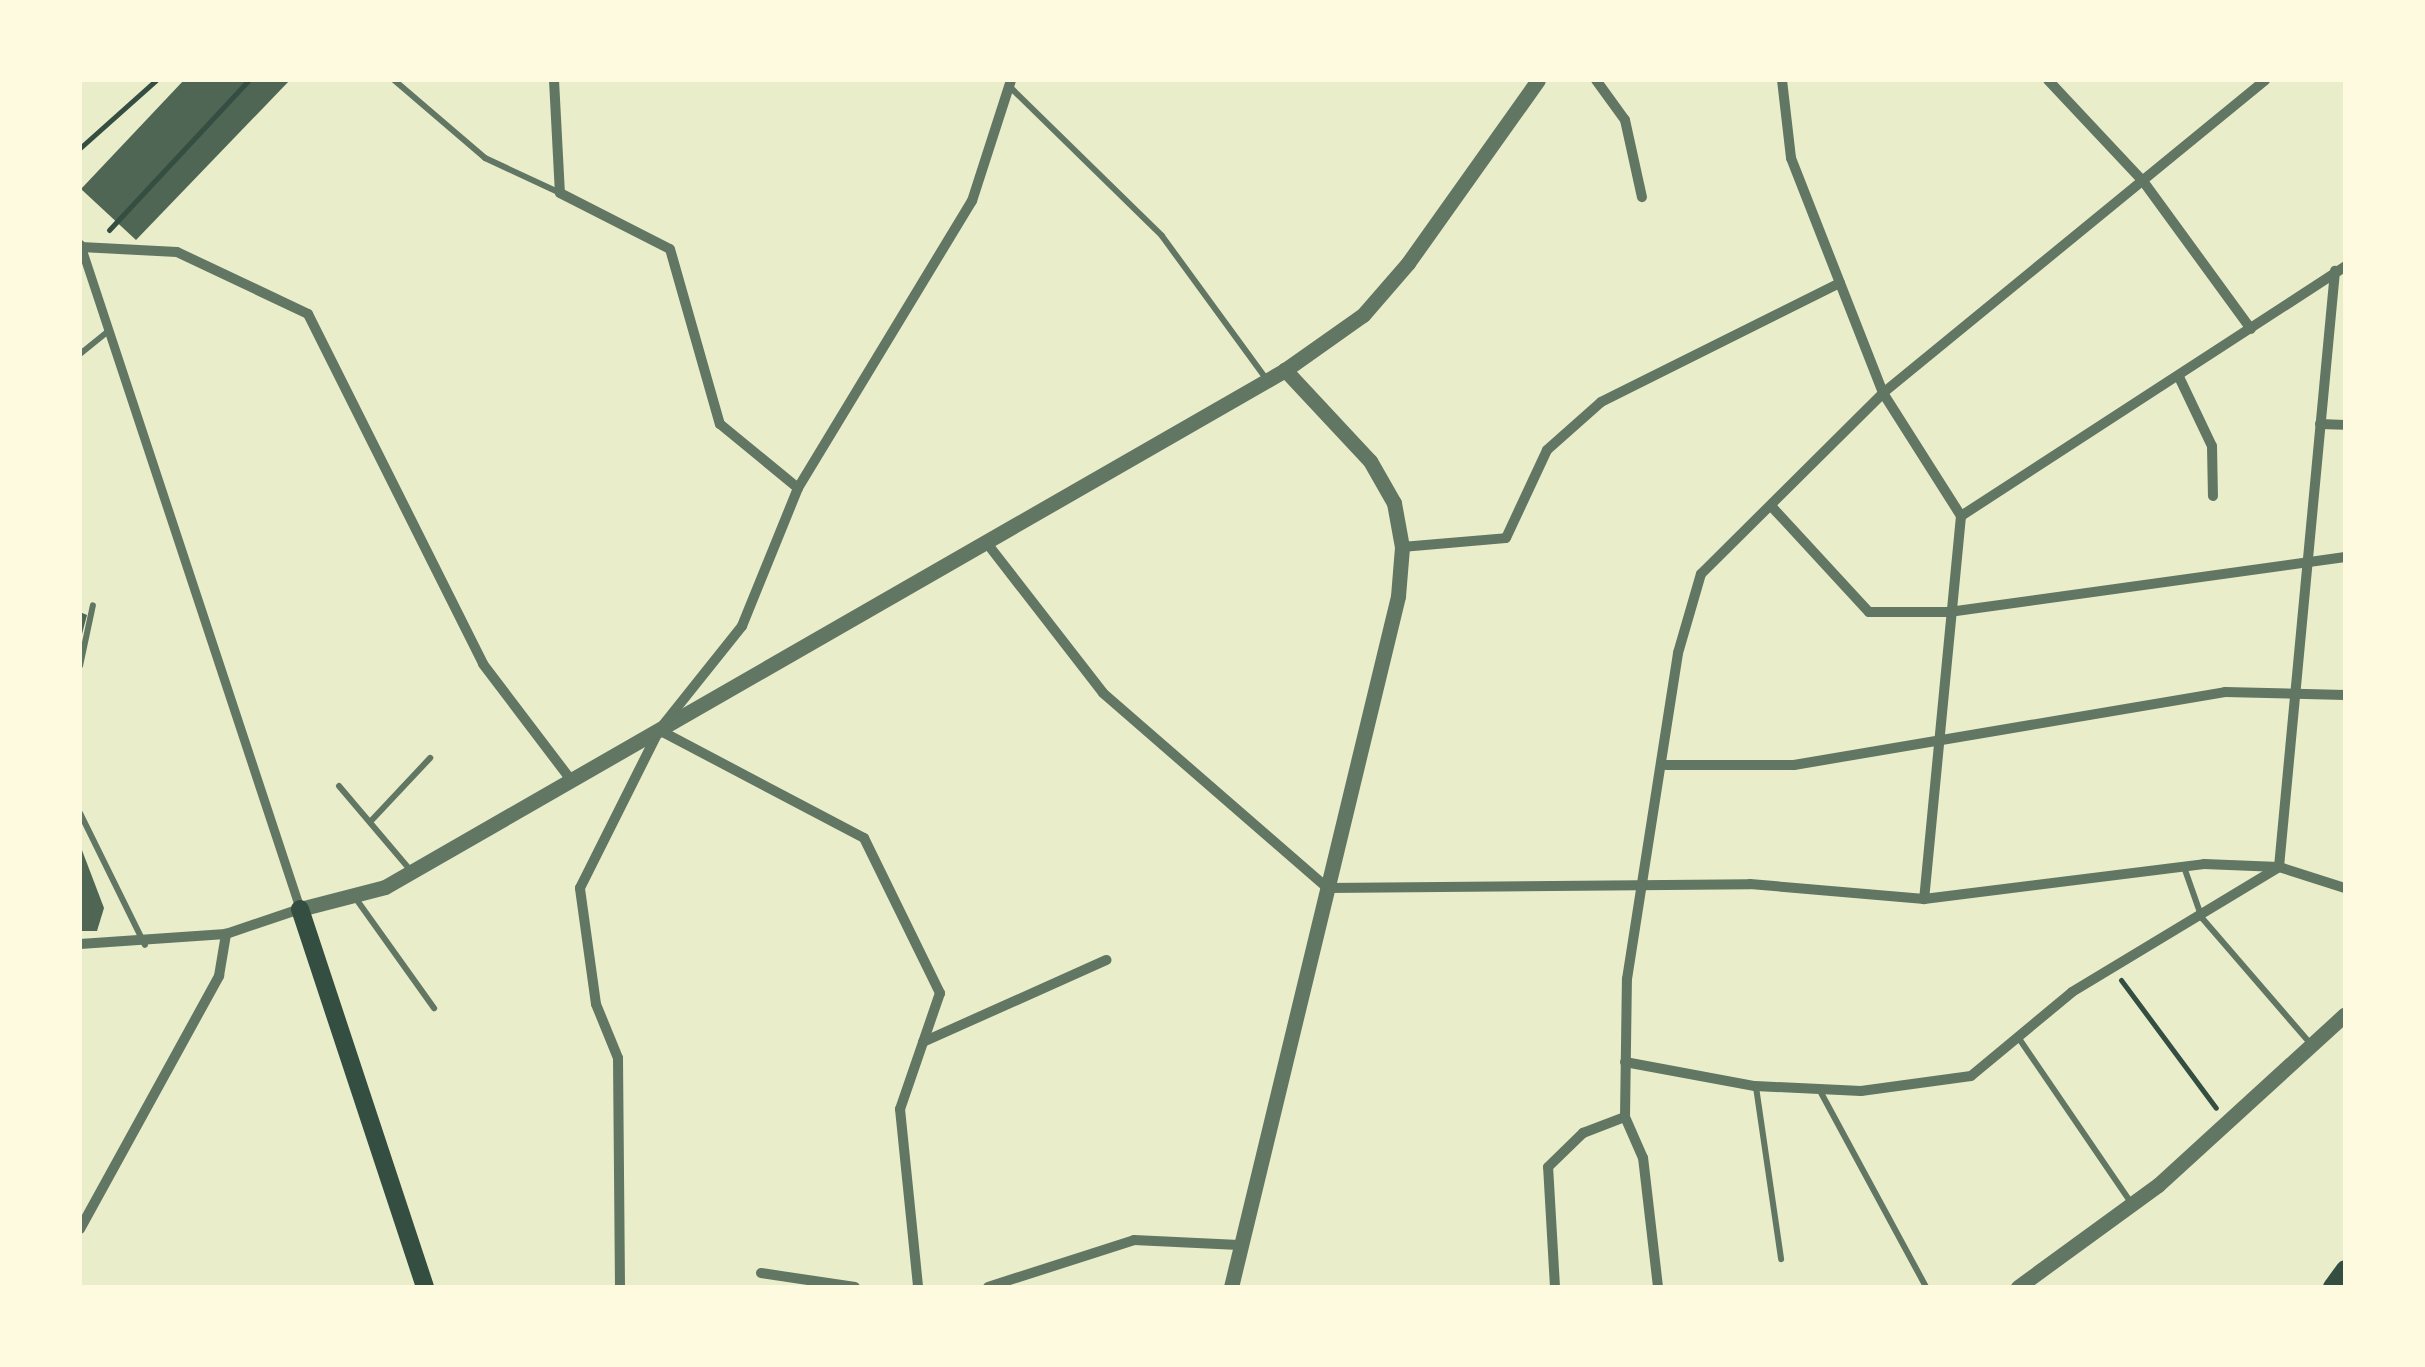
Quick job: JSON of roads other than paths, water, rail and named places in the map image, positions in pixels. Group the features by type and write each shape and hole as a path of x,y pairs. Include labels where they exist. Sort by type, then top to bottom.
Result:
{"main road":[{"path":"300,909 425,1287"},
{"path":"2332,1287 2345,1269"}],"street":[{"path":"554,80 560,192 670,249 720,424 798,488"},
{"path":"80,944 145,946 226,934 354,895 411,871 1285,370 1363,315 1397,276 1538,80"},
{"path":"1596,80 1625,120 1642,197"},
{"path":"1782,80 1791,158 1883,393 1961,516 1949,612 1942,744 1924,899"},
{"path":"2048,80 2143,181 2251,329"},
{"path":"1658,1287 1643,1158 1625,1117 1625,1062 1639,887 1666,765 1678,653 1701,574 1883,393 2264,80"},
{"path":"620,1287 618,1058 582,943 580,888 659,730 742,626 798,488 972,201 1007,82"},
{"path":"300,909 80,246 177,252 308,314 483,664 572,780"},
{"path":"1961,516 2180,379 2340,269"},
{"path":"2279,867 2320,424 2340,269"},
{"path":"1402,546 1506,538 1547,450 1601,402 1840,283"},
{"path":"1231,1287 1327,888 1402,546 1394,503 1370,461 1285,370"},
{"path":"2180,379 2212,446 2213,496"},
{"path":"2320,424 2345,425"},
{"path":"1772,507 1869,612 1949,612 2308,558 2345,558"},
{"path":"986,542 1103,694 1327,888 1750,884 1924,899 2184,867 2279,867 2345,888"},
{"path":"1666,765 1794,765 1942,744 2225,692 2296,688 2345,696"},
{"path":"659,730 864,838 940,992 900,1109 918,1287"},
{"path":"1625,1062 1755,1086 1818,1088 1970,1076 2113,970 2279,867"},
{"path":"80,1229 219,976 226,934"},
{"path":"923,1042 1106,960"},
{"path":"2018,1287 2132,1205 2224,1118 2313,1047 2345,1014"},
{"path":"1555,1287 1548,1167 1583,1134 1625,1117"},
{"path":"988,1287 1134,1240 1239,1245"},
{"path":"761,1274 854,1287"}],"lane":[{"path":"394,80 484,158 560,192"},
{"path":"1007,82 1162,236 1268,380"},
{"path":"80,354 107,332"},
{"path":"80,666 93,605"},
{"path":"370,822 430,758"},
{"path":"339,786 411,871"},
{"path":"80,813 145,946"},
{"path":"2184,867 2202,918 2313,1047"},
{"path":"354,895 434,1008"},
{"path":"2018,1038 2132,1205"},
{"path":"1755,1086 1781,1259"},
{"path":"1818,1088 1926,1287"}]}
